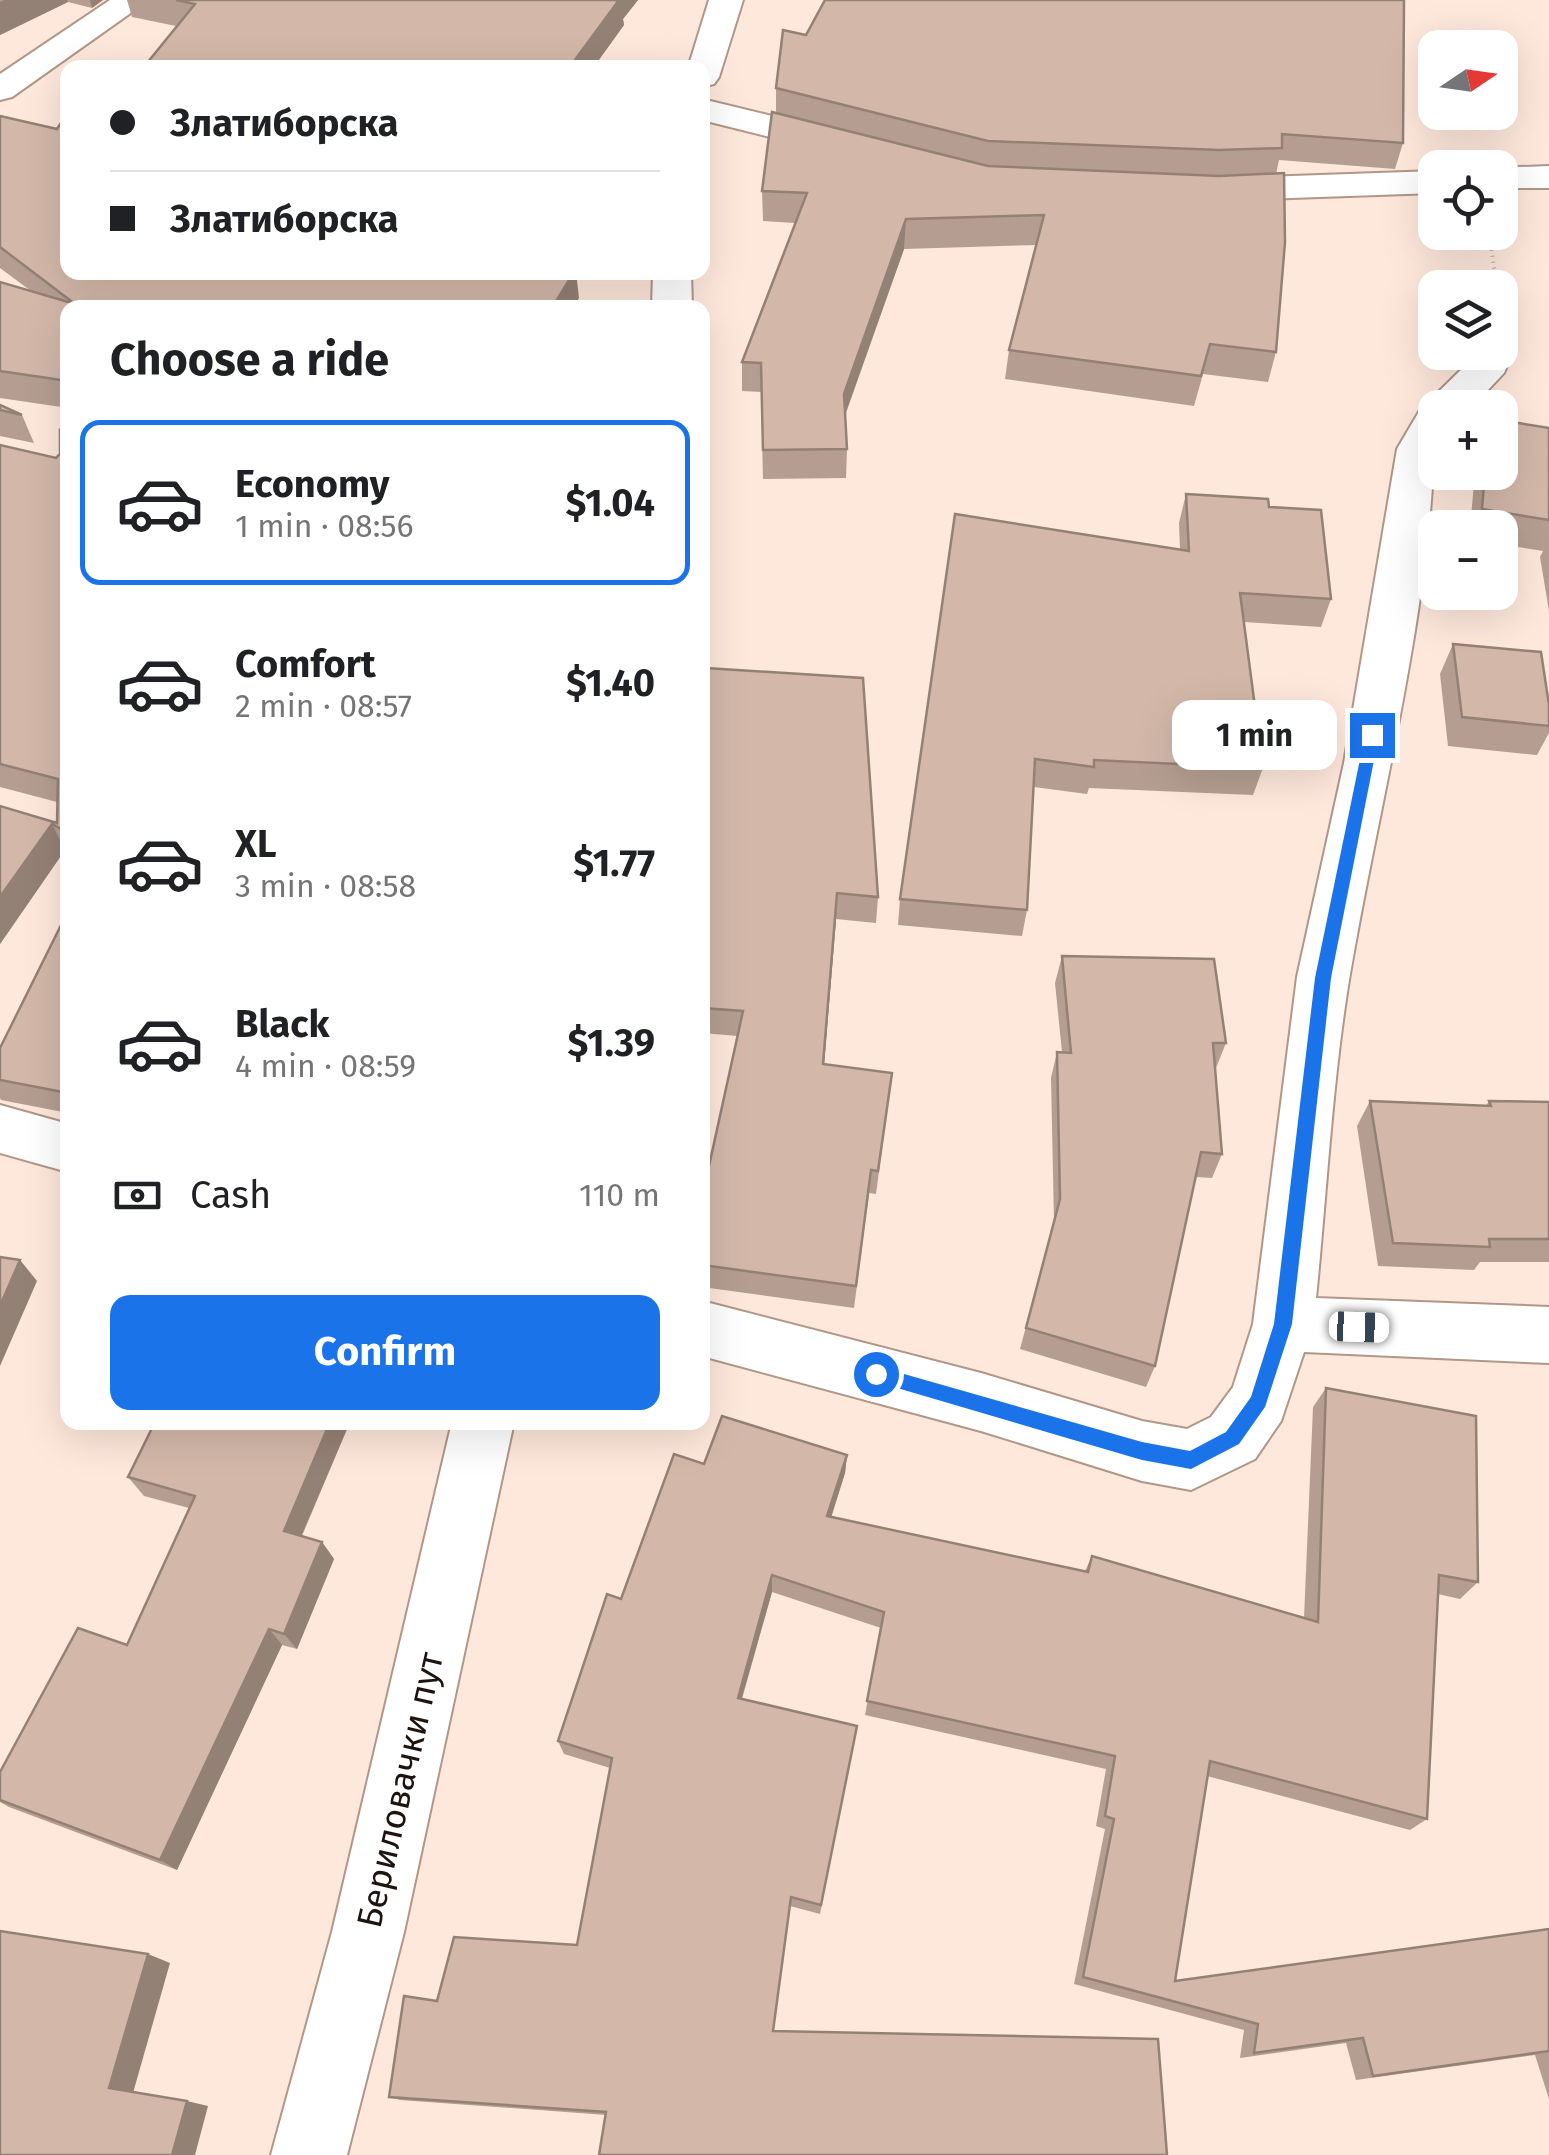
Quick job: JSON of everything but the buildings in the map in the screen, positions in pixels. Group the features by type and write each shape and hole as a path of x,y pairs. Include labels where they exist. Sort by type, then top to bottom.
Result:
{"street":[{"path":"0,90 132,0"},
{"path":"707,60 726,0"},
{"path":"710,111 872,152"},
{"path":"1518,177 1549,178"},
{"path":"1175,189 1340,189 1418,183"},
{"path":"1465,390 1484,370"},
{"path":"710,1330 981,1402 1142,1451 1191,1460 1233,1438 1259,1401 1283,1324 1323,978 1368,763 1418,449"},
{"path":"0,1129 60,1146"},
{"path":"1283,1324 1549,1334"},
{"name":"Бериловачки пут","path":"328,2150 368,1932 481,1430"}],"route":[{"path":"876,1374 1142,1451 1191,1460 1233,1438 1259,1401 1283,1324 1323,978 1372,735"}]}
